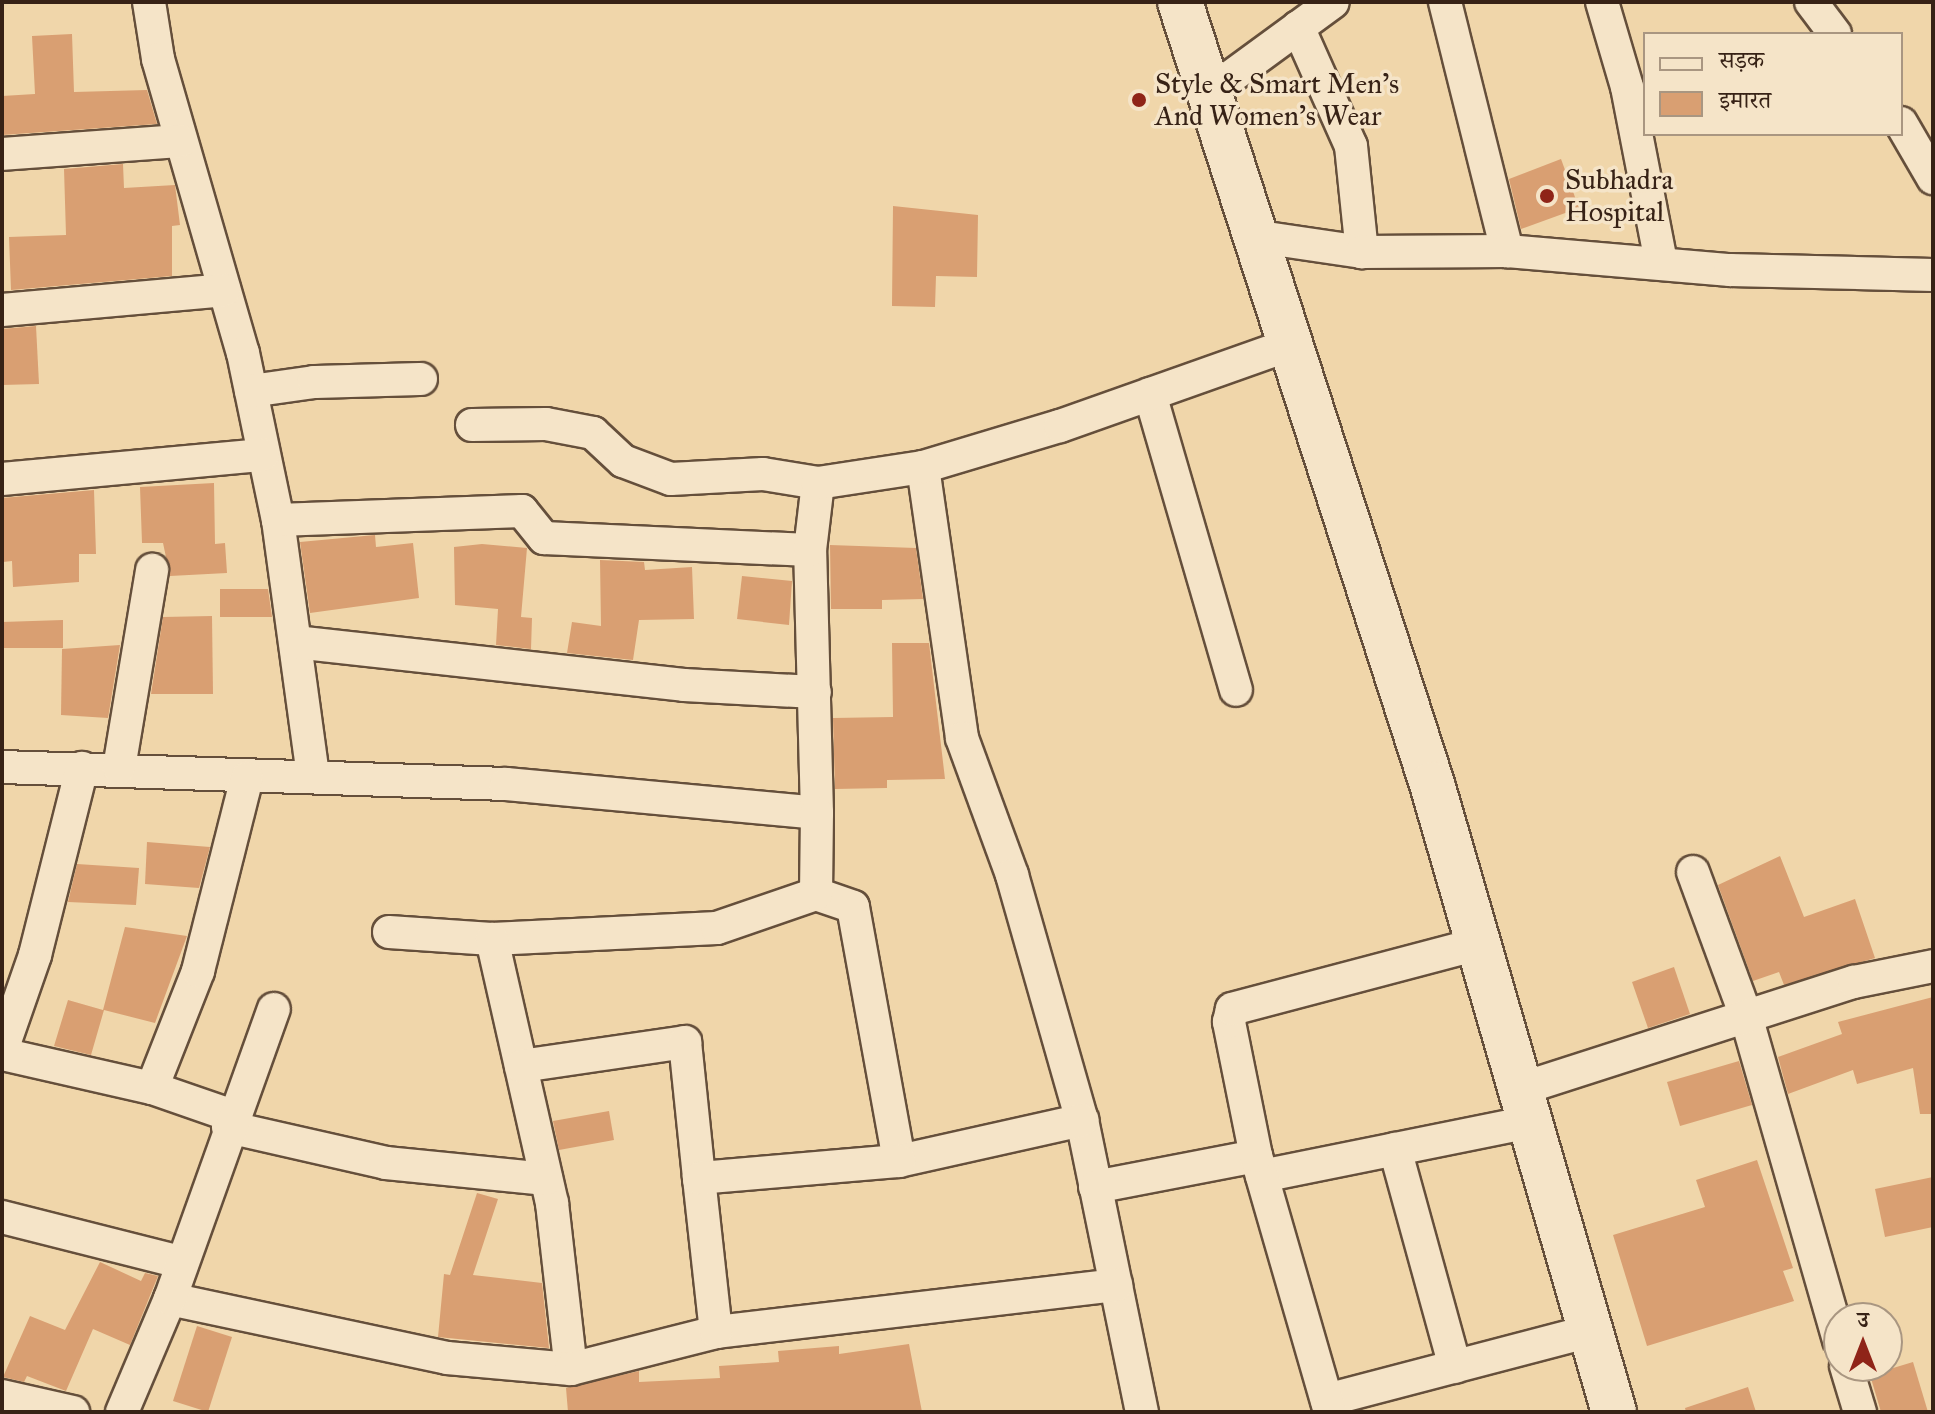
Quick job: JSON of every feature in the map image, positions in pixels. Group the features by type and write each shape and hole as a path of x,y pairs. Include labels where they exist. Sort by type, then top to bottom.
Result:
{"main road":[{"path":"1180,2 1260,237 1478,944 1614,1412"}],"street":[{"path":"149,2 158,59 251,391 278,520 313,777"},
{"path":"1210,92 1333,2"},
{"path":"1445,2 1507,251"},
{"path":"1602,2 1627,87 1661,262"},
{"path":"1813,3 1834,32"},
{"path":"1298,27 1351,146 1362,252"},
{"path":"1903,126 1933,178"},
{"path":"2,154 181,141"},
{"path":"1260,237 1362,252 1507,251 1794,273 1933,275"},
{"path":"2,310 224,290"},
{"path":"472,425 546,424 593,433 623,461 671,479 763,474 818,483 923,467 1150,394 1291,344"},
{"path":"251,391 314,382 421,379"},
{"path":"1150,394 1236,690"},
{"path":"2,479 263,455"},
{"path":"923,467 962,738 1012,875 1082,1120 1142,1412"},
{"path":"816,894 815,692 810,550 818,483"},
{"path":"278,520 522,511 544,538 810,550"},
{"path":"119,768 152,570"},
{"path":"295,642 684,685 815,692"},
{"path":"2,767 119,768 247,778 313,777 506,784 817,813"},
{"path":"82,768 35,955 2,1052 152,1088 230,1122 386,1163 546,1179"},
{"path":"152,1088 198,971 247,778"},
{"path":"1693,872 1746,1016 1828,1302"},
{"path":"389,932 492,939 717,928 816,894 853,907 899,1161"},
{"path":"492,939 546,1179 571,1369"},
{"path":"1478,944 1232,1009 1229,1022 1259,1166 1328,1406 1455,1367 1590,1331"},
{"path":"1095,1187 1395,1149 1525,1106 1746,1016 1854,982 1933,966"},
{"path":"122,1412 170,1299 180,1262 230,1122 274,1009"},
{"path":"521,1066 685,1042 716,1332"},
{"path":"699,1178 899,1161 1082,1120"},
{"path":"1395,1149 1455,1367"},
{"path":"2,1217 180,1262"},
{"path":"170,1299 447,1358 571,1369 716,1332 1116,1285"},
{"path":"1851,1382 1860,1412"},
{"path":"2,1396 73,1412"}],"building":[{"path":"72,34 74,92 147,90 157,124 2,135 2,96 35,94 32,36"},
{"path":"1561,159 1579,208 1521,229 1509,179"},
{"path":"123,164 124,188 175,185 180,225 172,226 172,276 11,290 9,237 66,235 64,169"},
{"path":"893,206 978,215 977,277 936,276 935,307 892,306"},
{"path":"36,326 39,384 2,385 2,329"},
{"path":"214,483 215,544 225,543 227,573 170,576 163,543 142,543 140,487"},
{"path":"94,490 96,554 79,554 79,582 13,587 12,561 3,562 2,498"},
{"path":"375,535 376,547 413,543 419,598 310,613 300,542"},
{"path":"482,544 527,548 521,617 532,618 531,649 496,645 498,609 455,605 454,547"},
{"path":"830,545 916,548 923,599 882,600 882,609 831,609"},
{"path":"600,560 644,562 645,570 692,567 694,619 639,620 633,660 567,653 572,622 601,626"},
{"path":"742,576 792,581 789,625 737,619"},
{"path":"220,589 268,589 272,617 220,617"},
{"path":"212,616 213,694 151,694 163,617"},
{"path":"63,620 63,648 2,648 2,622"},
{"path":"892,643 929,643 945,779 887,780 887,788 835,789 833,718 893,717"},
{"path":"120,645 108,718 61,715 62,649"},
{"path":"147,842 210,847 199,888 145,884"},
{"path":"1780,856 1804,917 1855,899 1875,958 1784,985 1779,972 1753,981 1718,885"},
{"path":"77,864 139,868 136,905 68,902"},
{"path":"125,927 187,936 155,1023 104,1010 91,1055 54,1046 68,1000 103,1010"},
{"path":"1674,967 1690,1014 1648,1028 1632,982"},
{"path":"1933,997 1933,1114 1920,1114 1913,1068 1857,1084 1853,1070 1788,1094 1778,1057 1842,1034 1838,1022"},
{"path":"1739,1061 1752,1105 1680,1126 1667,1082"},
{"path":"609,1111 614,1140 559,1150 553,1121"},
{"path":"1757,1160 1793,1268 1783,1271 1794,1301 1647,1346 1613,1235 1705,1207 1696,1180"},
{"path":"1933,1177 1933,1227 1885,1237 1875,1189"},
{"path":"477,1193 498,1199 473,1275 542,1283 549,1348 438,1337 444,1274 450,1275"},
{"path":"100,1262 141,1281 145,1273 158,1276 130,1345 93,1329 66,1391 27,1376 24,1382 3,1377 30,1316 65,1330"},
{"path":"197,1326 232,1337 208,1412 173,1401"},
{"path":"909,1344 922,1412 568,1412 566,1388 639,1371 639,1382 720,1378 719,1366 779,1362 778,1351 839,1346 839,1354"},
{"path":"1913,1362 1928,1412 1881,1412 1872,1382 1903,1382 1903,1365"},
{"path":"1748,1387 1756,1412 1686,1412 1685,1408"}],"place":[{"name":"Style & Smart Men’s And Women’s Wear","path":"1139,100"},
{"name":"Subhadra Hospital","path":"1547,196"}]}
